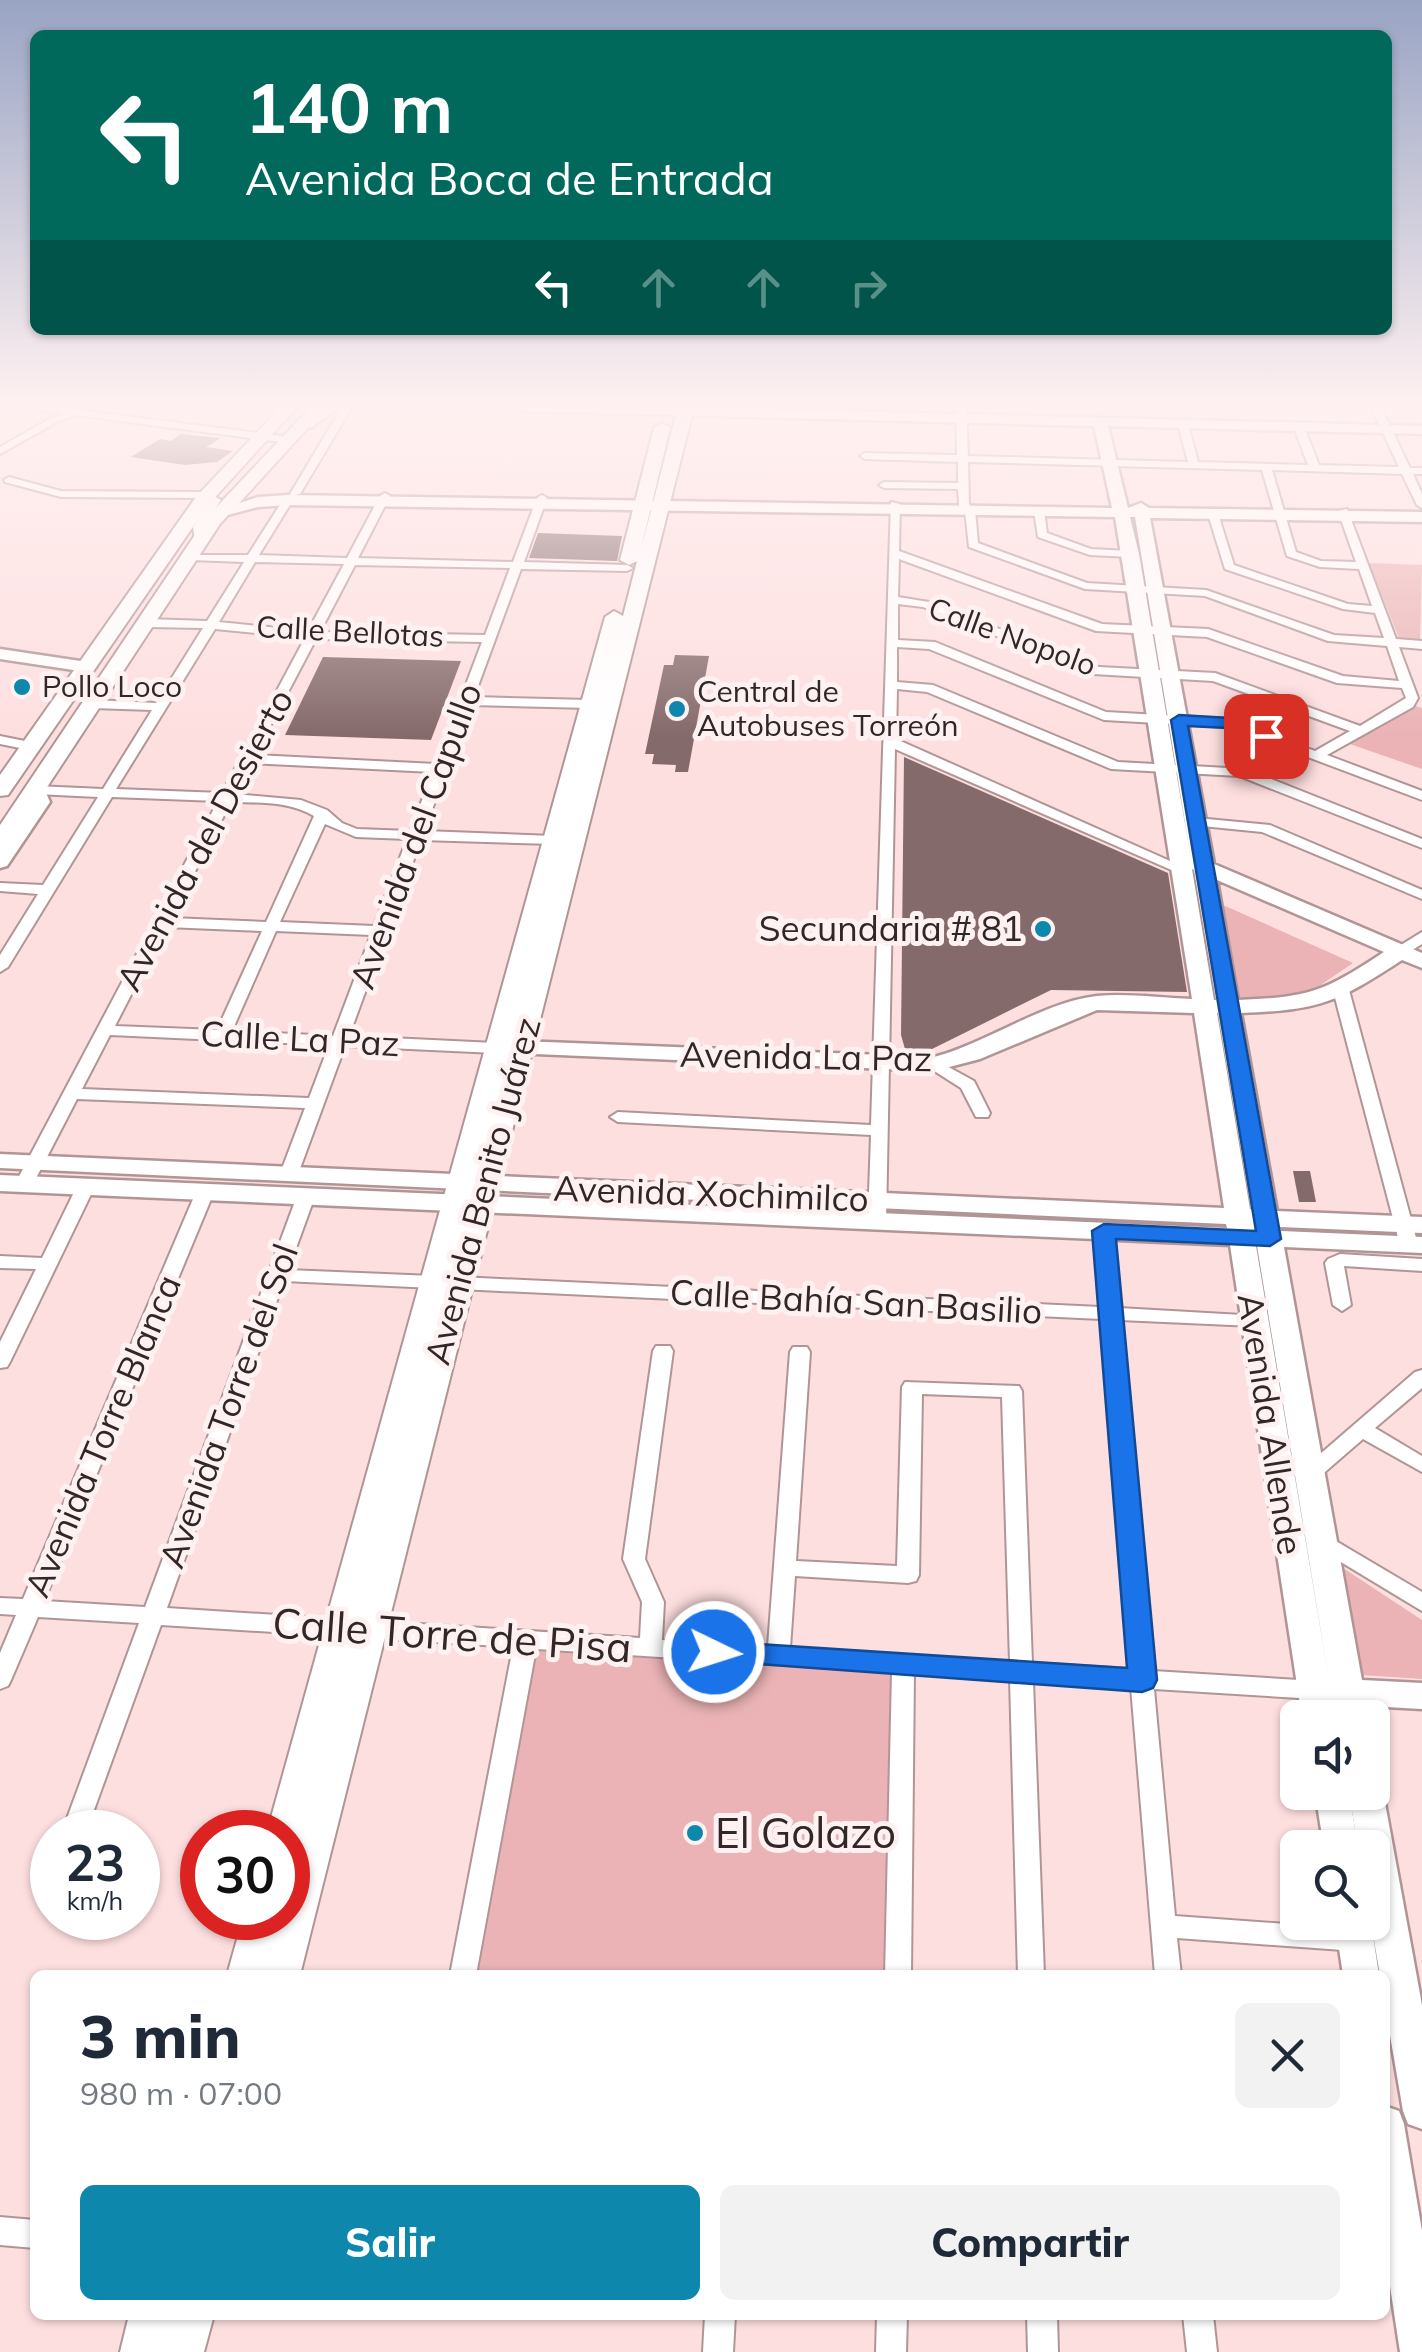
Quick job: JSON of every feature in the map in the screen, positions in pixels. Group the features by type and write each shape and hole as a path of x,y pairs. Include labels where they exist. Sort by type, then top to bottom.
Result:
{"main road":[{"path":"0,790 200,517"},
{"path":"0,842 195,550 206,517"},
{"name":"Avenida Benito Juárez","path":"547,902 553,840 600,702 648,517"},
{"path":"87,667 101,675 91,696 93,704"},
{"name":"Avenida Benito Juárez","path":"281,1970 356,1628 547,902 599,748 600,702"},
{"path":"30,746 33,755 28,778 36,790"},
{"name":"Avenida Benito Juárez","path":"294,1810 356,1628"},
{"path":"248,1970 256,1940"},
{"path":"271,1970 275,1940"},
{"path":"142,2352 151,2320"},
{"path":"181,2352 190,2320"}],"street":[{"path":"0,966 279,517"},
{"name":"Avenida del Desierto","path":"20,1176 71,1094 374,517"},
{"name":"Avenida del Capullo","path":"290,1174 535,517"},
{"path":"877,1211 895,517"},
{"path":"968,517 973,545 1086,586 1206,594 1332,638 1422,645"},
{"path":"1040,517 1042,534 1090,552 1130,554"},
{"name":"Avenida Allende","path":"1123,517 1130,554 1146,590"},
{"name":"Avenida Allende","path":"1142,517 1146,590 1193,868 1230,1007 1350,1700"},
{"path":"1215,517 1230,567 1337,604 1381,610"},
{"path":"1281,517 1294,557 1320,564 1364,566"},
{"path":"1316,755 1409,704 1412,698 1345,517"},
{"path":"195,550 254,557 517,566 630,580"},
{"path":"894,553 1088,624 1218,635 1341,680 1409,685"},
{"name":"Calle Nopolo","path":"893,600 925,604 1088,668 1230,681 1361,731"},
{"name":"Calle Bellotas","path":"147,623 489,640"},
{"path":"892,642 931,645 1104,716 1230,723 1422,796"},
{"path":"0,654 87,667"},
{"path":"891,685 929,688 1105,762 1241,772 1422,844"},
{"path":"466,701 600,702"},
{"path":"93,704 161,707"},
{"path":"889,737 1403,957 1422,976"},
{"path":"0,740 30,746"},
{"path":"247,759 441,768"},
{"name":"Avenida Allende","path":"1176,768 1197,822 1193,868 1203,1006 1316,1700"},
{"path":"0,862 40,802 36,790 303,803 322,812 345,831 553,840"},
{"path":"222,1036 322,812"},
{"path":"1197,822 1265,828 1422,894"},
{"path":"0,887 48,890"},
{"path":"160,922 380,931"},
{"name":"Avenida La Paz","path":"507,1048 934,1064 972,1054 1070,1010 1096,1003 1230,1007 1302,1004 1341,990 1403,957 1422,937"},
{"path":"1341,990 1416,1241 1334,1264 1342,1304"},
{"name":"Calle La Paz","path":"104,1030 507,1048"},
{"path":"934,1064 968,1085 982,1113"},
{"path":"71,1094 316,1104"},
{"path":"618,1118 878,1130"},
{"name":"Avenida Xochimilco","path":"0,1160 20,1176 86,1186 306,1196 469,1194 1238,1227 1416,1241"},
{"name":"Avenida Xochimilco","path":"20,1176 290,1174 469,1194"},
{"path":"3,1356 86,1186"},
{"name":"Avenida Torre Blanca","path":"0,1680 205,1192"},
{"name":"Avenida Torre del Sol","path":"82,1810 306,1196"},
{"name":"Avenida Xochimilco","path":"877,1211 1104,1231 1238,1227"},
{"path":"1104,1231 1168,1970"},
{"path":"0,1262 48,1264"},
{"name":"Calle Bahía San Basilio","path":"277,1275 1253,1320"},
{"path":"650,1648 653,1602 634,1559 663,1351"},
{"path":"778,1656 800,1352"},
{"path":"1310,1473 1422,1377"},
{"path":"784,1568 908,1574 912,1387 1012,1391 1032,1970"},
{"path":"1361,1429 1422,1465"},
{"path":"1324,1542 1422,1603"},
{"name":"Calle Torre de Pisa","path":"0,1606 1142,1680 1288,1700"},
{"path":"463,1970 526,1640"},
{"path":"898,1970 904,1664"},
{"path":"1390,1700 1422,1696"},
{"path":"1369,1810 1422,2110"},
{"path":"1164,1926 1356,1946"},
{"path":"1390,2156 1421,2352"},
{"path":"0,2231 30,2234"},
{"path":"718,2352 720,2320"},
{"path":"892,2320 892,2352"},
{"path":"1042,2320 1044,2352"},
{"path":"1199,2320 1202,2352"}],"shaded area":[{"path":"1369,563 1422,565 1420,642 1400,641"},
{"path":"1416,706 1422,708 1422,769 1347,743"},
{"path":"1223,905 1353,963 1303,997 1239,1001"},
{"path":"1343,1568 1422,1620 1422,1679 1362,1675"},
{"name":"El Golazo","path":"534,1649 896,1669 890,1970 472,1970"}],"building":[{"path":"538,533 622,536 617,561 529,558"},
{"name":"Central de Autobuses Torreón","path":"675,655 709,656 688,772 675,772 676,765 652,764 654,754 645,754 664,665 673,665"},
{"path":"323,657 461,661 431,740 285,735"},
{"name":"Secundaria # 81","path":"904,757 1168,873 1187,992 1051,990 924,1053 905,1049 901,1035"},
{"path":"1293,1171 1310,1171 1316,1202 1299,1202"}],"place":[{"name":"Pollo Loco","path":"22,687"},
{"name":"Central de Autobuses Torreón","path":"677,709"},
{"name":"Secundaria # 81","path":"1043,929"},
{"name":"El Golazo","path":"695,1833"}],"route":[{"path":"714,1652 1142,1680 1104,1231 1270,1239 1179,720 1230,723 1266,736"}]}
